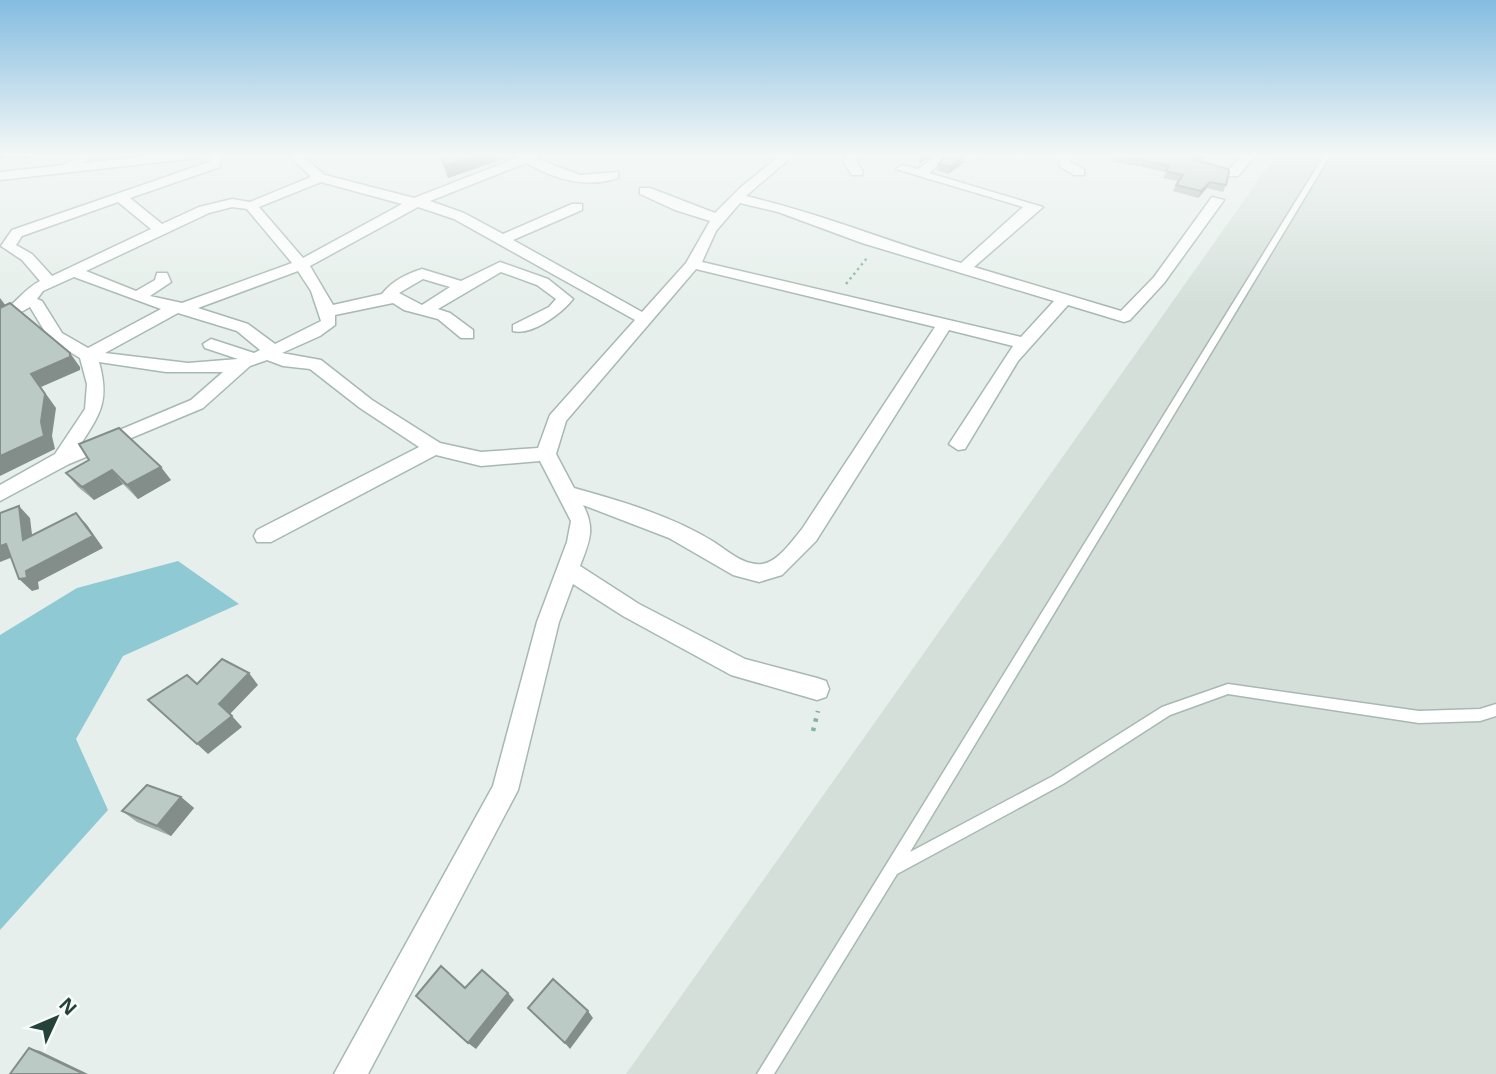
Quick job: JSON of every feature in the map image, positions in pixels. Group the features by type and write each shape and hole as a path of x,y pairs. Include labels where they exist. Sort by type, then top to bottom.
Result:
{"street":[{"path":"51,284 27,257 6,252 8,246 17,233 103,204"},
{"path":"129,204 162,230"},
{"path":"0,319 19,309 38,288 219,204"},
{"path":"27,300 36,304 56,336 88,355 107,359 168,366 215,367 255,358 314,333 330,322 328,311 303,264 251,206 244,204"},
{"path":"251,206 256,204"},
{"path":"88,355 186,309 303,264 413,204"},
{"path":"423,204 459,216 642,318"},
{"path":"674,204 716,218"},
{"path":"350,1074 505,790 548,622 578,542 581,521 546,454 557,419 642,318 693,264 701,240 716,218 731,204"},
{"path":"763,204 878,243 966,267 1124,317 1159,280 1214,204"},
{"path":"966,267 1033,207 1024,204"},
{"path":"502,240 577,207"},
{"path":"693,264 1023,343"},
{"path":"426,310 462,286 500,266 539,278 565,299 555,310 519,328"},
{"path":"0,494 62,459 88,451 197,404 268,346 261,339 186,309 137,297 75,272"},
{"path":"388,297 396,286 422,274 462,286"},
{"path":"137,297 163,282 162,276"},
{"path":"328,311 361,306 388,297 401,298 410,307 444,316 467,334"},
{"path":"958,444 1011,358 1023,343 1035,336 1066,298"},
{"path":"107,359 186,309"},
{"path":"569,494 656,524 692,540 740,568 760,573 784,563 809,535 945,324"},
{"path":"211,344 255,358 315,364 366,404 434,449 481,459 546,454"},
{"path":"62,459 94,409 96,384 88,355"},
{"path":"264,536 434,449"},
{"path":"568,570 631,610 739,668 817,689"}],"lane":[{"path":"765,1074 1297,204"},
{"path":"892,869 1058,780 1166,710 1228,690 1419,717 1480,715 1496,710"}],"path":[{"path":"830,298 854,276 878,243"}],"shaded area":[{"path":"1242,204 1496,204 1496,1074 626,1074"}],"water":[{"path":"178,561 239,604 123,656 76,739 108,810 0,930 0,635 77,588"}],"building":[{"path":"10,303 70,353 70,357 31,374 45,394 41,422 44,436 0,456 0,308"},
{"path":"119,428 161,467 127,485 112,470 82,487 66,473 89,460 79,444"},
{"path":"19,506 23,540 76,513 93,536 26,571 27,578 19,579 6,544 0,546 0,513"},
{"path":"222,659 249,673 219,704 232,716 197,744 148,700 187,675 197,684"},
{"path":"147,785 181,797 157,826 122,811"},
{"path":"441,966 465,988 482,970 508,993 468,1043 416,996"},
{"path":"553,979 588,1011 565,1043 528,1008"},
{"path":"29,1048 84,1074 10,1074"}]}
